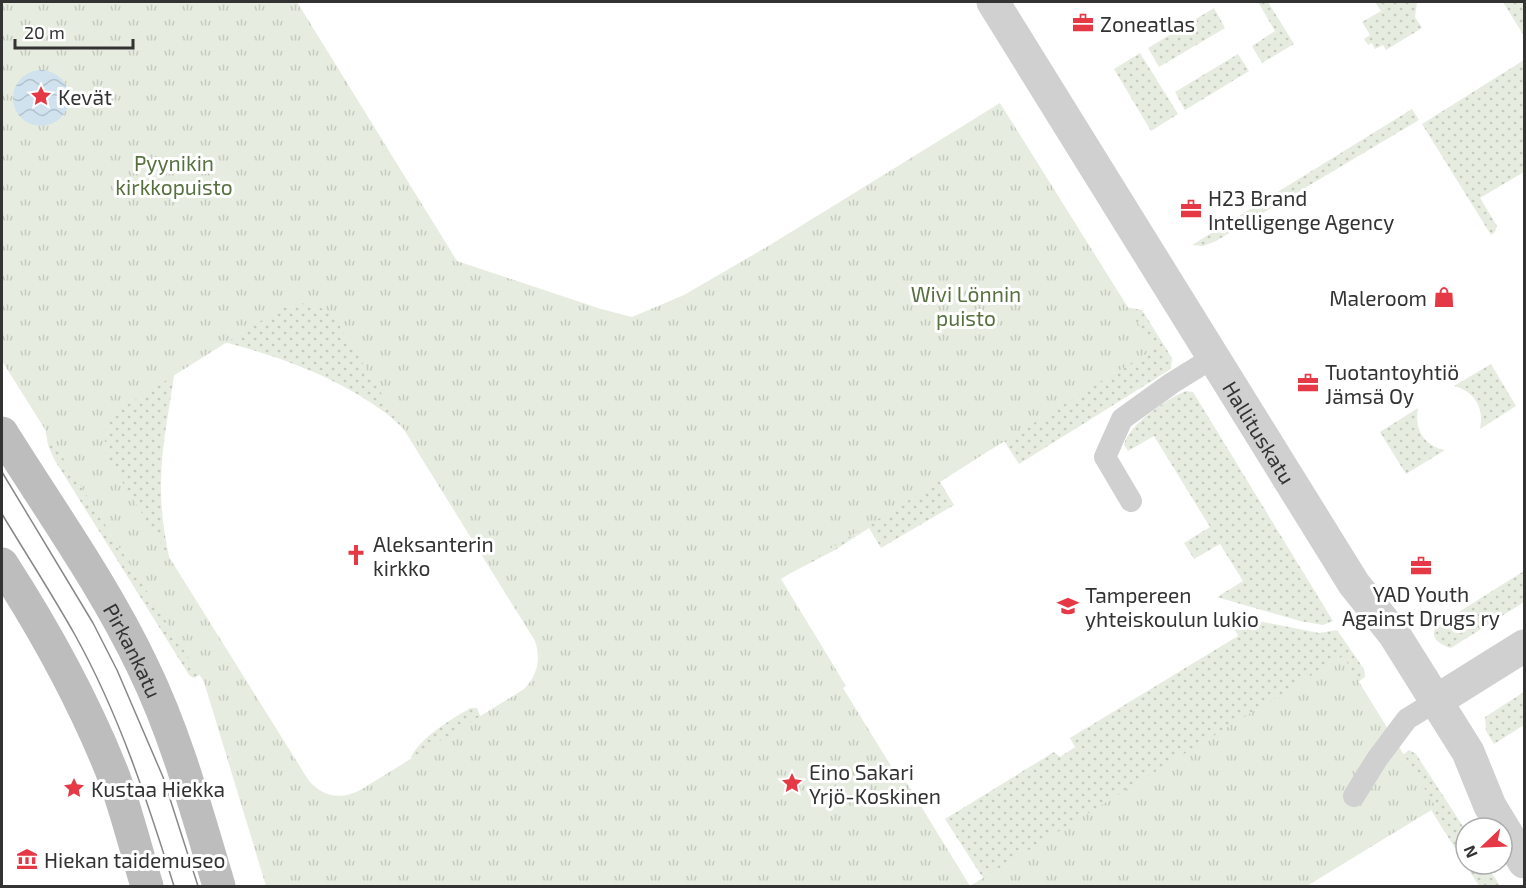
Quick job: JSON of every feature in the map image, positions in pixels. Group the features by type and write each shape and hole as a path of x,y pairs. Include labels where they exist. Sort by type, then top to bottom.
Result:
{"main road":[{"name":"Pirkankatu","path":"2,434 114,612 143,668 187,780 219,886"},
{"path":"6,581 52,645 78,694 114,779 147,886"}],"street":[{"name":"Hallituskatu","path":"993,2 1354,584 1394,634 1468,752 1490,806 1524,862"},
{"path":"1436,701 1524,646"}],"lane":[{"path":"1131,501 1105,457 1122,419 1172,383 1214,357"},
{"path":"1354,796 1377,759 1407,719 1436,701"}],"green space":[{"name":"Pyynikin kirkkopuisto","path":"2,2 297,2 457,261 601,309 632,317 684,295 770,245 1000,103 1154,349 781,579 846,686 843,688 899,779 903,777 970,886 266,886 204,682 2,361","holes":["299,303 318,306 334,317 535,641 538,654 535,672 524,689 362,789 341,796 327,794 309,781 111,464 105,443 107,429 119,410 280,309"]},
{"path":"1258,2 1268,2 1294,44 1262,63 1252,46 1275,31"},
{"path":"1375,2 1417,2 1415,17 1422,28 1386,50 1383,45 1375,49 1372,43 1368,45 1364,39 1370,35 1362,22 1381,11"},
{"path":"1503,2 1524,2 1524,36"},
{"path":"1214,8 1225,28 1159,67 1148,48"},
{"path":"1140,53 1178,114 1151,131 1114,69"},
{"path":"1238,54 1249,71 1185,110 1175,92"},
{"path":"1524,60 1524,172 1480,198 1497,226 1491,235 1422,124"},
{"path":"1412,109 1419,120 1216,241 1203,246 1192,245"},
{"path":"274,220 423,450 387,414 347,388 282,359 213,339"},
{"path":"1125,307 1142,310 1172,358 1171,369 1019,464 1004,441 940,482 954,505 881,548 869,528 835,550 791,573 800,555"},
{"path":"1491,364 1516,406 1480,429 1481,414 1476,402 1467,392 1454,386"},
{"path":"175,369 163,451 161,504 168,553 201,674 194,678 189,675 54,459 48,445 44,422"},
{"path":"1186,391 1193,392 1333,621 1323,625 1300,621 1217,597 1243,581 1220,544 1194,559 1184,543 1210,527 1154,436 1128,451 1124,445 1127,437 1141,421 1169,400"},
{"path":"1418,408 1418,423 1422,435 1431,445 1445,450 1406,474 1380,432"},
{"path":"1524,571 1524,602 1451,648 1436,640 1434,633 1438,625"},
{"path":"1228,615 1319,633 1337,630 1364,669 1365,677 1310,717 991,886 981,875 945,819 1054,752 1060,757 1075,747 1070,738 1238,636"},
{"path":"1343,656 1436,807 1307,886 970,886"},
{"path":"1524,692 1524,725 1494,744 1486,731 1485,717"},
{"path":"471,708 477,708 483,723 414,762 411,757 415,750 429,736"},
{"path":"1409,750 1416,754 1456,816 1454,816 1454,846 1431,810 1392,834 1401,756"},
{"path":"1473,876 1494,876 1500,886 1479,886"}],"water":[{"name":"Kevät","path":"41,70 52,72 61,78 67,87 69,98 67,109 61,118 52,124 41,126 30,124 21,118 15,109 13,98 15,87 21,78 30,72"}],"tram line":[{"path":"2,472 93,623 117,670 163,777 198,886"},
{"path":"2,514 75,635 105,695 119,726 174,886"}],"place":[{"name":"Zoneatlas","path":"1083,23"},
{"name":"Kevät","path":"41,96"},
{"name":"H23 Brand Intelligenge Agency","path":"1191,209"},
{"name":"Maleroom","path":"1444,297"},
{"name":"Tuotantoyhtiö Jämsä Oy","path":"1308,383"},
{"name":"Aleksanterin kirkko","path":"356,555"},
{"name":"YAD Youth Against Drugs ry","path":"1421,566"},
{"name":"Tampereen yhteiskoulun lukio","path":"1068,606"},
{"name":"Eino Sakari Yrjö-Koskinen","path":"792,783"},
{"name":"Kustaa Hiekka","path":"74,788"},
{"name":"Hiekan taidemuseo","path":"27,859"}],"park label":[{"name":"Wivi Lönnin puisto","path":"966,305"}]}
